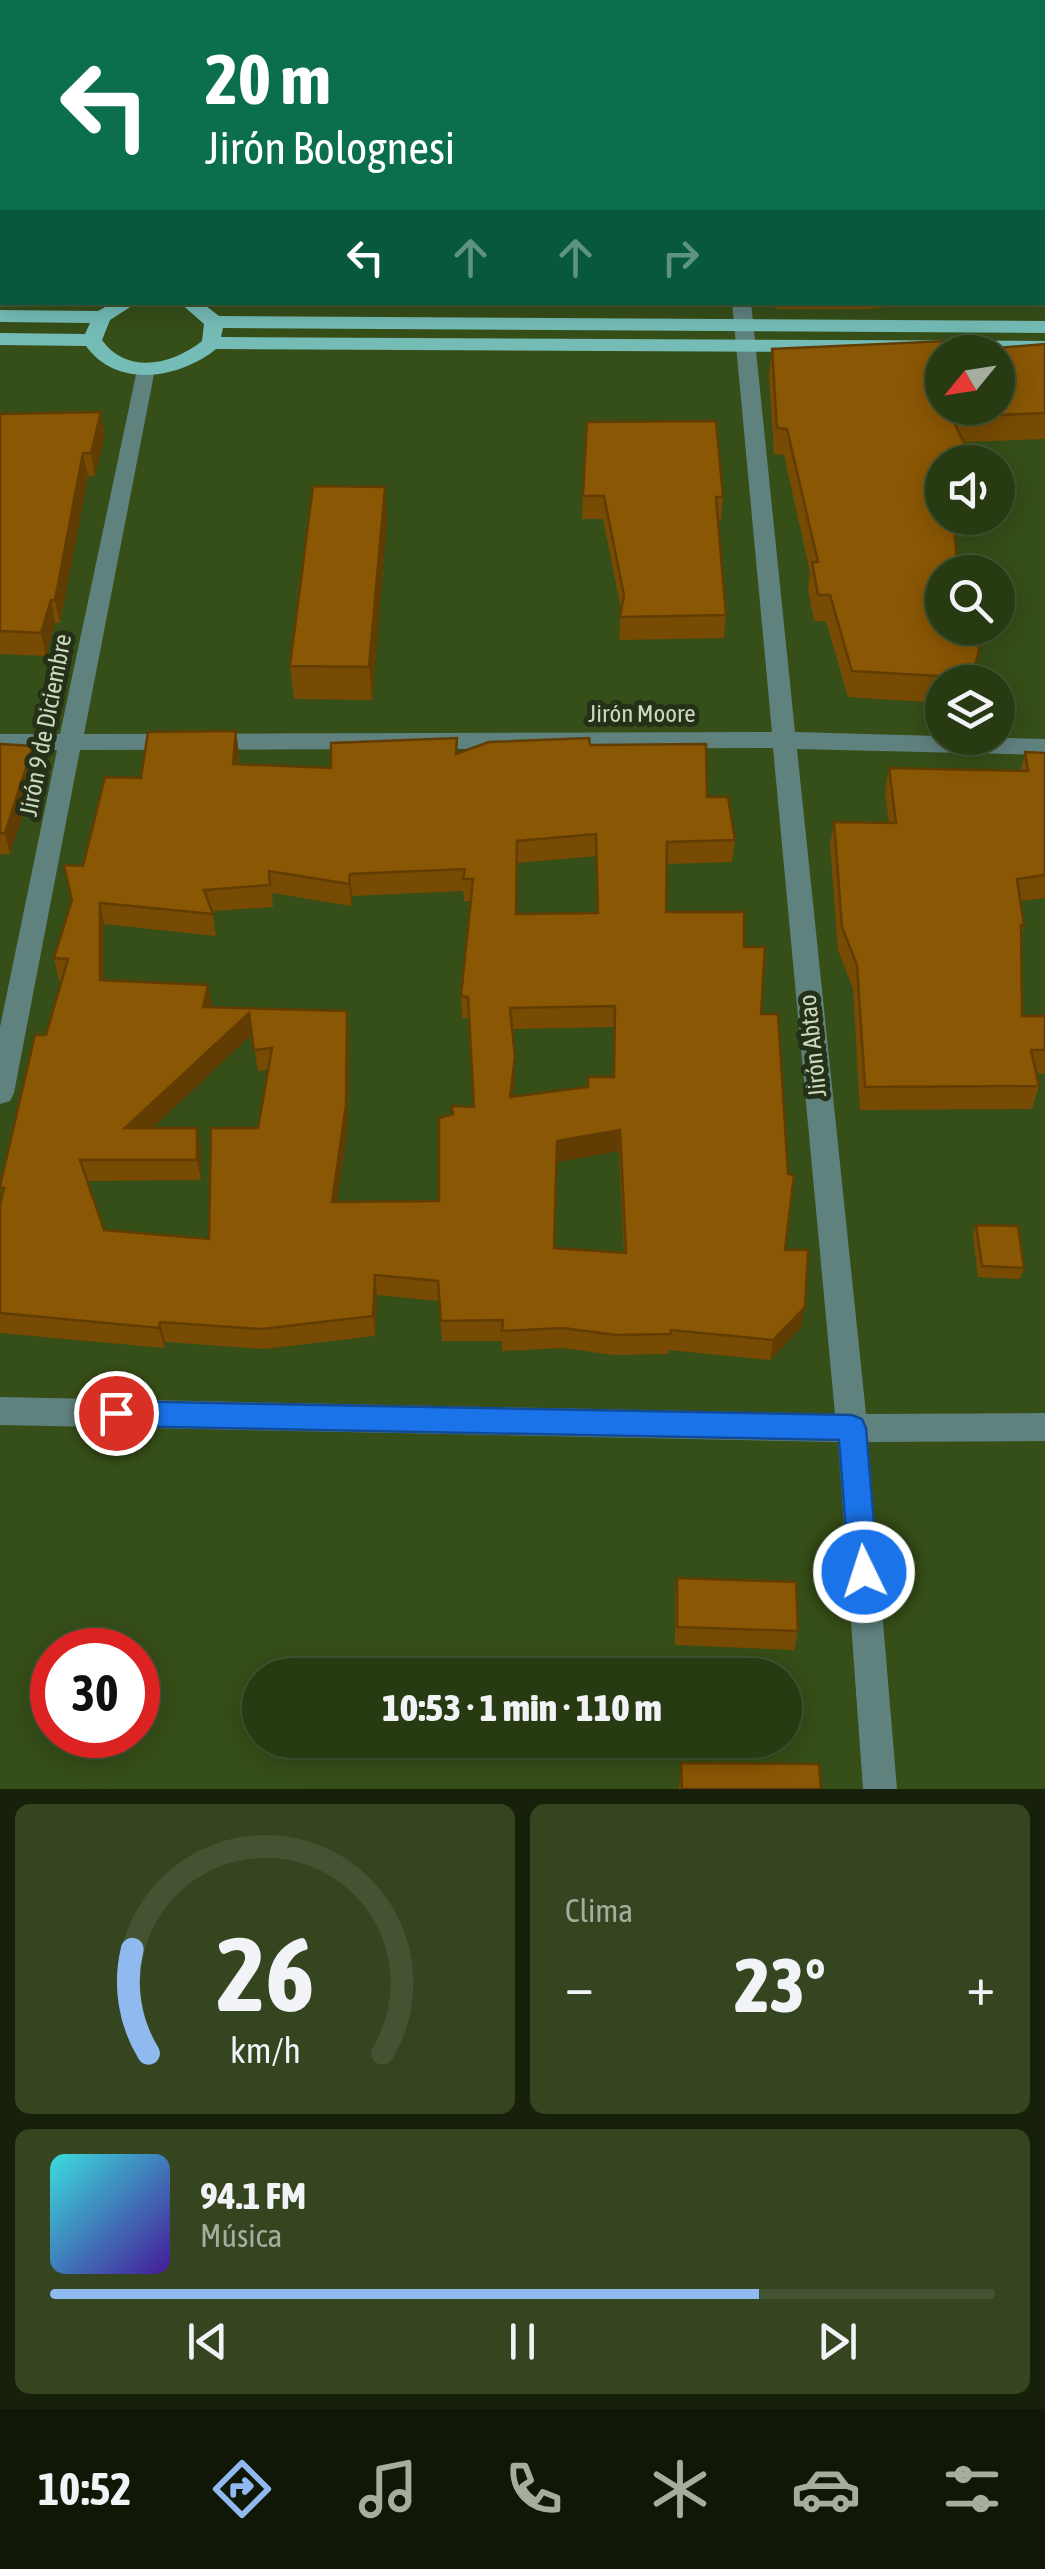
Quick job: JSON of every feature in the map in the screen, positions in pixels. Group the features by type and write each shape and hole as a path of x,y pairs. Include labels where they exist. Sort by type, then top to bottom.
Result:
{"main road":[{"path":"0,316 102,316 123,305"},
{"path":"190,305 212,332"},
{"path":"92,340 102,316"},
{"path":"92,340 108,360 145,368 185,362 212,332 743,324 1045,327"},
{"path":"743,324 1045,347"},
{"path":"0,339 92,340"}],"street":[{"name":"Jirón Abtao","path":"743,324 780,740 852,1428 880,1789"},
{"name":"Jirón 9 de Diciembre","path":"0,1093 145,368"},
{"name":"Jirón Moore","path":"0,742 780,740 1045,746"},
{"path":"0,1411 852,1428 1045,1427"}],"building":[{"path":"925,342 925,425 955,425 965,445 925,445 925,535 955,535 957,555 925,555 925,645 978,645 975,665 925,665 925,675 852,671 830,595 818,595 812,562 818,562 787,429 777,428 772,349"},
{"path":"1045,344 1045,413 1015,414 1015,346"},
{"path":"101,412 91,453 83,453 55,600 51,600 41,633 0,631 0,414"},
{"path":"716,421 723,497 716,497 726,615 620,617 624,595 604,496 583,496 587,422"},
{"path":"313,486 385,487 369,667 290,666"},
{"path":"236,731 233,764 331,768 331,743 457,738 456,754 489,742 589,738 590,745 706,744 707,797 728,797 735,840 667,842 666,912 744,912 744,947 765,947 761,1014 778,1014 788,1174 794,1175 785,1250 808,1250 805,1307 773,1340 671,1330 670,1334 616,1335 563,1328 502,1331 503,1320 441,1321 438,1281 375,1275 373,1316 261,1329 160,1322 159,1328 0,1313 0,1206 4,1188 0,1186 35,1035 46,1035 68,959 54,958 72,900 64,865 83,866 105,777 141,778 148,732","holes":["596,834 598,913 516,914 517,841","465,869 463,879 473,879 461,996 468,997 474,1107 452,1106 453,1114 439,1118 439,1201 332,1202 346,1105 347,1011 203,1007 208,985 100,980 100,903 213,914 204,890 270,885 269,871 349,884 350,874","615,1006 614,1077 588,1077 588,1087 510,1097 515,1057 510,1008","249,1013 254,1050 272,1048 258,1128 211,1128 209,1239 104,1230 80,1160 197,1160 197,1128 125,1128","620,1130 626,1253 554,1248 557,1141"]},
{"path":"0,744 33,746 5,833 0,833"},
{"path":"1025,752 1045,753 1045,875 1017,879 1024,926 1021,925 1022,1016 1045,1016 1045,1050 1031,1050 1039,1086 865,1087 857,965 842,927 834,822 896,823 889,768 1028,771"},
{"path":"976,1225 1018,1226 1024,1268 982,1266"},
{"path":"677,1578 796,1582 798,1631 677,1627"},
{"path":"681,1763 819,1764 821,1789 682,1789"}],"route":[{"path":"116,1413 852,1428 864,1572"}]}
